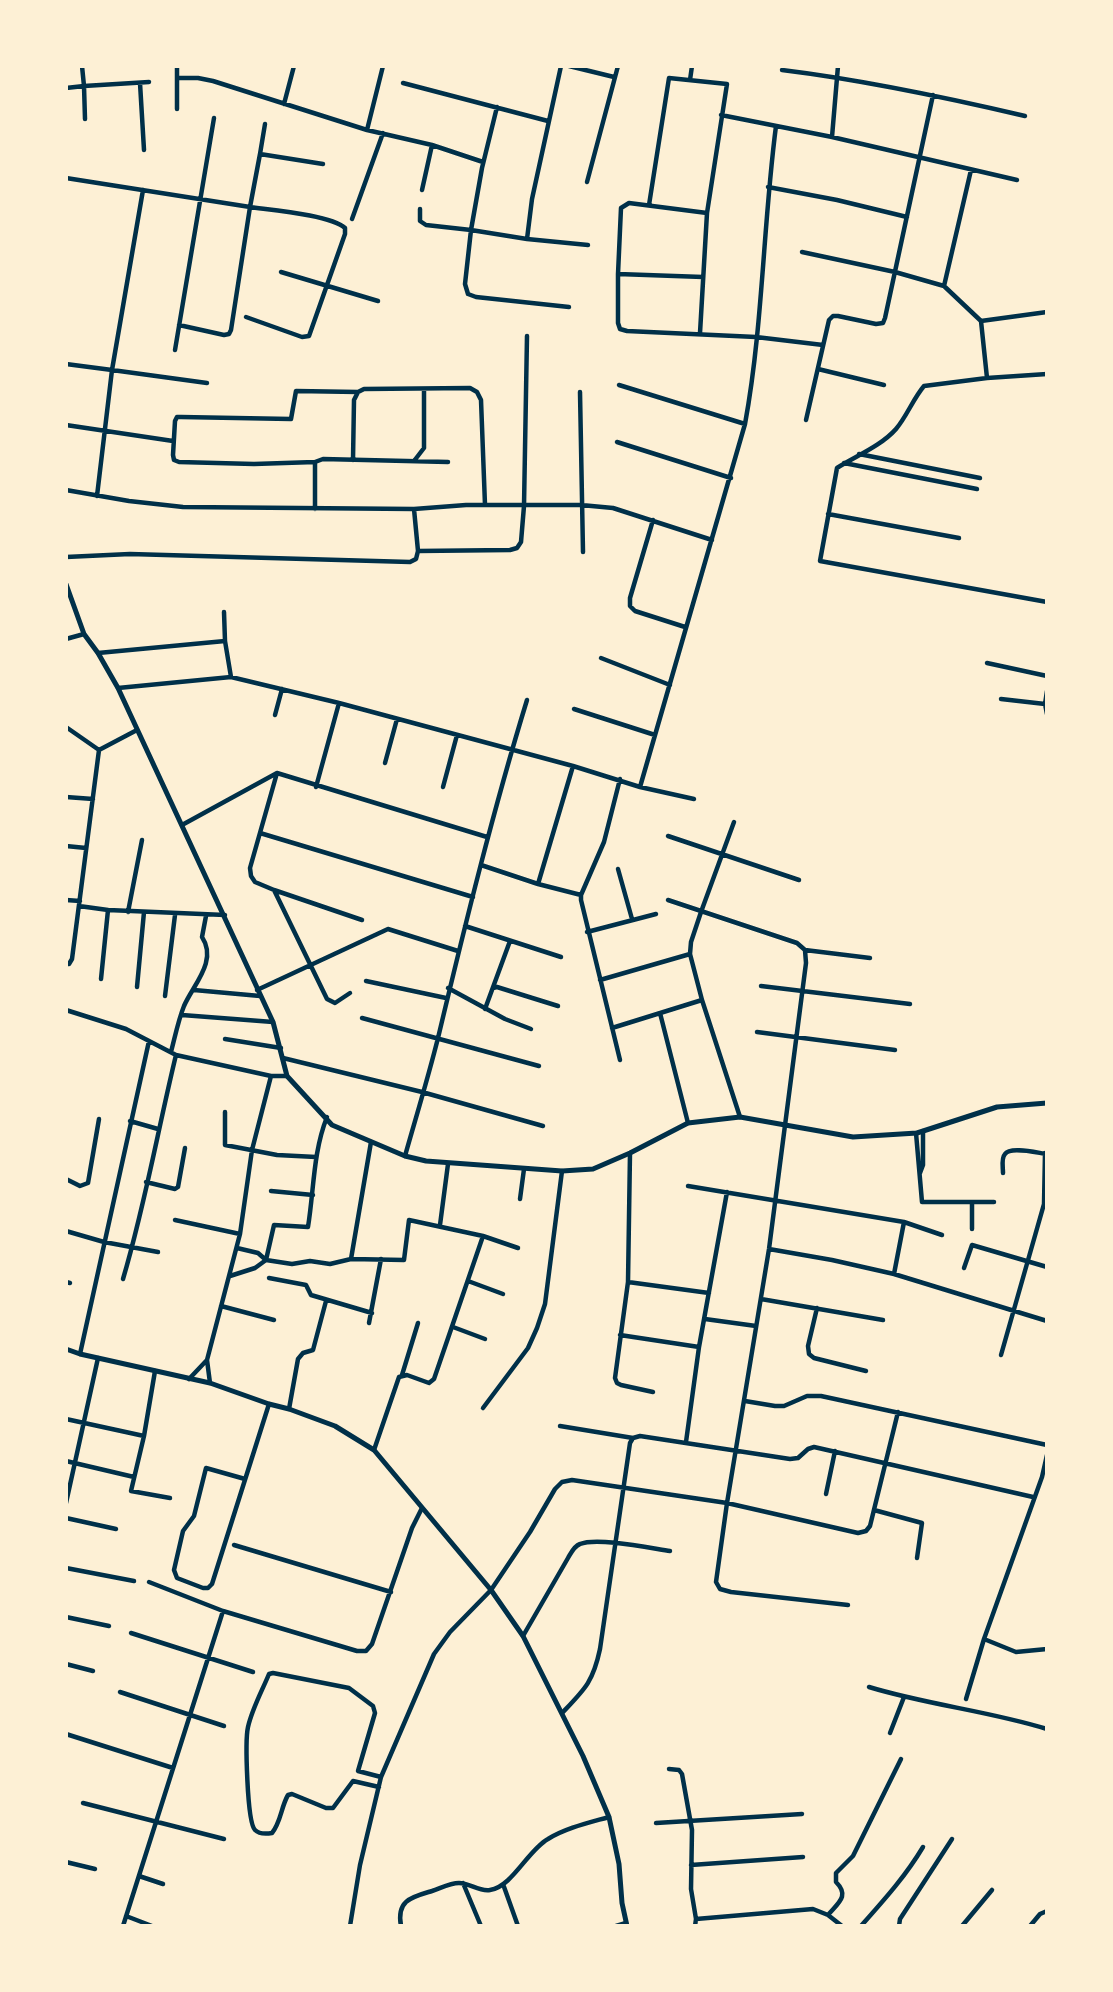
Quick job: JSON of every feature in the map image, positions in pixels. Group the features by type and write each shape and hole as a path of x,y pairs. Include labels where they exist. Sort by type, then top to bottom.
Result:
{"street":[{"path":"82,66 85,119"},
{"path":"177,66 177,110"},
{"path":"284,104 294,66"},
{"path":"367,130 382,66"},
{"path":"527,239 532,199 561,66"},
{"path":"568,66 614,77"},
{"path":"588,182 618,66"},
{"path":"690,80 692,66"},
{"path":"832,137 838,66"},
{"path":"783,70 837,77 933,95 1025,116"},
{"path":"649,205 668,81 672,77 726,84 706,213 700,333"},
{"path":"178,78 213,81 367,130 432,146 483,162"},
{"path":"66,88 149,82"},
{"path":"140,83 144,150"},
{"path":"404,83 548,121"},
{"path":"806,420 829,320 832,316 876,324 883,323 933,95"},
{"path":"497,107 483,162 471,230 465,284 468,294 476,297 569,307"},
{"path":"721,115 832,137 1017,180"},
{"path":"175,350 214,118"},
{"path":"179,325 224,335 229,334 231,330 265,124"},
{"path":"640,787 745,424 753,381 768,187 776,126"},
{"path":"352,219 383,133"},
{"path":"422,190 432,146"},
{"path":"260,154 323,164"},
{"path":"944,286 971,170"},
{"path":"66,178 314,217 340,224 345,228 345,234 309,336 306,338 246,317"},
{"path":"768,187 837,200 907,218"},
{"path":"98,496 112,370 143,190"},
{"path":"706,213 629,203 621,208 618,274 620,329 756,337 823,345"},
{"path":"420,209 420,221 426,225 588,245"},
{"path":"802,252 944,286 981,321 987,378"},
{"path":"281,272 378,301"},
{"path":"618,274 703,277"},
{"path":"981,321 1047,312"},
{"path":"418,551 510,550 517,548 521,542 524,506 527,336"},
{"path":"66,364 207,382"},
{"path":"818,369 884,385"},
{"path":"1047,374 987,378 924,386 894,432 837,468 820,561 1047,602"},
{"path":"619,385 745,424"},
{"path":"414,461 424,448 424,388"},
{"path":"448,462 323,459 315,462 254,464 179,462 174,460 173,455 175,421 177,417 291,419 296,391 358,392 364,389 470,388 477,392 481,400 485,505"},
{"path":"353,460 354,400 358,392"},
{"path":"580,392 583,552"},
{"path":"66,426 173,441"},
{"path":"617,442 731,478"},
{"path":"859,454 980,478"},
{"path":"315,462 315,509"},
{"path":"844,463 977,489"},
{"path":"948,483 950,472"},
{"path":"66,490 183,507 414,509 466,505 581,505 613,508 712,540"},
{"path":"66,557 130,554 410,562 416,559 418,551 414,509"},
{"path":"828,514 959,538"},
{"path":"653,520 630,598 630,606 635,611 685,627"},
{"path":"66,584 84,634 98,653 117,688 225,915 258,993 273,1022 287,1076 332,1125 405,1156 448,1164 562,1171 592,1169 610,1163 688,1123 740,1117 854,1137 915,1133 997,1107 1047,1103"},
{"path":"224,612 225,641 231,677"},
{"path":"66,639 84,634"},
{"path":"98,653 225,641"},
{"path":"601,658 670,685"},
{"path":"987,663 1047,676"},
{"path":"117,688 231,677 339,703 620,779 640,787 694,799"},
{"path":"275,715 282,689"},
{"path":"1047,691 1045,704 1047,714"},
{"path":"1001,699 1045,704"},
{"path":"405,1156 437,1039 487,837 527,700"},
{"path":"316,787 339,703"},
{"path":"574,709 655,735"},
{"path":"385,763 397,719"},
{"path":"66,727 99,750"},
{"path":"99,750 137,730"},
{"path":"443,787 457,735"},
{"path":"66,964 69,964 72,959 99,750"},
{"path":"538,884 573,766"},
{"path":"182,825 277,773 316,787 487,837"},
{"path":"277,773 250,868 251,876 255,882 274,890 362,920"},
{"path":"620,779 604,842 581,900 620,1060"},
{"path":"66,797 93,799"},
{"path":"734,822 701,912 691,942 690,954 702,1000 740,1117"},
{"path":"260,833 473,897"},
{"path":"668,837 799,880"},
{"path":"128,912 142,840"},
{"path":"66,846 86,848"},
{"path":"480,865 581,900"},
{"path":"618,869 632,919"},
{"path":"274,890 327,999 335,1003 350,993"},
{"path":"66,900 108,910 128,912 225,915"},
{"path":"668,900 797,943 805,950 870,958"},
{"path":"101,979 108,910"},
{"path":"137,987 144,912"},
{"path":"587,932 656,914"},
{"path":"165,996 175,915"},
{"path":"171,1052 182,1015 204,970 208,954 206,943 202,938 206,916"},
{"path":"465,926 561,957"},
{"path":"194,990 258,993 388,929 458,951"},
{"path":"485,1009 490,990 493,988 510,941"},
{"path":"805,950 807,963 783,1126 769,1250 716,1582 720,1589 731,1592 849,1605"},
{"path":"600,980 690,954"},
{"path":"366,981 446,998"},
{"path":"761,986 910,1004"},
{"path":"493,988 497,987 558,1006"},
{"path":"448,988 485,1009 531,1029"},
{"path":"612,1028 702,1000"},
{"path":"66,1010 126,1029 176,1055 271,1076 287,1076"},
{"path":"660,1013 688,1123"},
{"path":"182,1015 273,1022"},
{"path":"362,1018 538,1066"},
{"path":"757,1032 895,1050"},
{"path":"225,1040 281,1048"},
{"path":"80,1354 149,1041"},
{"path":"123,1279 176,1055"},
{"path":"283,1058 422,1092 543,1126"},
{"path":"210,1383 207,1360 237,1248 252,1150 271,1076"},
{"path":"225,1112 225,1145 277,1155 316,1157"},
{"path":"230,1276 255,1268 266,1260 274,1225 308,1227 316,1157 320,1134 327,1117"},
{"path":"66,1179 80,1186 88,1183 99,1119"},
{"path":"130,1121 158,1129"},
{"path":"920,1173 923,1165 923,1131"},
{"path":"915,1133 922,1202 994,1202"},
{"path":"351,1259 370,1142"},
{"path":"146,1182 175,1189 178,1187 185,1148"},
{"path":"1001,1355 1044,1203 1046,1154 1006,1151 1003,1156 1003,1173"},
{"path":"630,1153 628,1282 615,1378 621,1385 653,1392"},
{"path":"440,1225 448,1164"},
{"path":"520,1199 525,1169"},
{"path":"483,1408 528,1348 537,1329 545,1304 562,1171"},
{"path":"688,1186 904,1222 942,1235"},
{"path":"272,1191 313,1195"},
{"path":"686,1442 699,1347 727,1192"},
{"path":"972,1202 972,1229"},
{"path":"175,1220 240,1234"},
{"path":"237,1248 258,1253 266,1260 292,1264 310,1261 330,1264 351,1259 404,1260 409,1220 483,1236 518,1248"},
{"path":"894,1274 904,1222"},
{"path":"66,1231 104,1242 158,1252"},
{"path":"402,1375 429,1383 433,1381 483,1236"},
{"path":"964,1268 972,1245 1047,1267"},
{"path":"769,1250 832,1260 894,1274 1047,1321"},
{"path":"369,1323 381,1259"},
{"path":"269,1278 306,1284 311,1295 372,1313"},
{"path":"468,1281 503,1294"},
{"path":"628,1282 709,1293"},
{"path":"761,1299 883,1320"},
{"path":"289,1409 298,1359 303,1353 314,1350 326,1301"},
{"path":"221,1306 274,1320"},
{"path":"817,1308 808,1346 809,1354 814,1358 866,1371"},
{"path":"705,1319 756,1326"},
{"path":"374,1450 402,1375 418,1323"},
{"path":"453,1327 485,1339"},
{"path":"620,1335 699,1347"},
{"path":"66,1349 210,1383 335,1426 374,1450 491,1590 523,1636 583,1756 609,1817 619,1864 626,1924 616,1926"},
{"path":"66,1503 98,1358"},
{"path":"189,1379 207,1360"},
{"path":"155,1371 144,1436 130,1491 170,1498"},
{"path":"745,1401 784,1406 807,1395 821,1396 1047,1445"},
{"path":"245,1479 206,1468 194,1516 183,1532 174,1570 177,1578 203,1588 208,1588 212,1584 269,1404"},
{"path":"350,1926 360,1865 381,1777 434,1654 450,1632 491,1590 530,1532 555,1489 562,1482 572,1480 727,1503 858,1533 866,1531 870,1526 884,1461 898,1412"},
{"path":"66,1419 144,1436"},
{"path":"560,1426 633,1438 640,1436 686,1442 790,1459 798,1458 814,1447 884,1461 1034,1497"},
{"path":"562,1713 587,1687 595,1671 622,1487 630,1443 633,1438"},
{"path":"826,1494 835,1451"},
{"path":"966,1699 984,1639 1034,1497 1044,1478 1047,1455"},
{"path":"66,1461 134,1477"},
{"path":"149,1582 223,1611 357,1651 366,1651 372,1644 412,1528 422,1508"},
{"path":"874,1510 922,1523 917,1558"},
{"path":"66,1518 116,1529"},
{"path":"523,1636 574,1548 580,1544 592,1542 670,1551"},
{"path":"234,1545 391,1592"},
{"path":"66,1568 134,1581"},
{"path":"123,1926 223,1611"},
{"path":"66,1617 109,1626"},
{"path":"131,1633 253,1672"},
{"path":"984,1639 1016,1652 1047,1649"},
{"path":"66,1665 93,1671"},
{"path":"269,1674 349,1688 373,1706 375,1713 353,1781 333,1808 326,1808 292,1794 288,1795 272,1833 264,1834 255,1831 251,1824 246,1774 247,1736 248,1727 269,1674"},
{"path":"869,1687 904,1698 962,1708 1047,1730"},
{"path":"120,1692 224,1726"},
{"path":"890,1733 904,1698"},
{"path":"66,1734 173,1768"},
{"path":"828,1915 842,1899 843,1893 836,1882 836,1873 853,1856 901,1759"},
{"path":"669,1769 680,1770 682,1774 690,1820 691,1889 695,1926"},
{"path":"358,1771 381,1777"},
{"path":"353,1781 379,1787"},
{"path":"83,1803 224,1839"},
{"path":"656,1822 802,1814"},
{"path":"402,1926 399,1917 402,1905 410,1898 456,1883 488,1891 503,1884 530,1853 547,1839 571,1828 609,1817"},
{"path":"899,1926 900,1918 952,1839"},
{"path":"861,1926 891,1894 909,1871 923,1847"},
{"path":"692,1865 803,1857"},
{"path":"66,1862 95,1869"},
{"path":"139,1876 163,1884"},
{"path":"463,1883 481,1926"},
{"path":"503,1884 518,1926"},
{"path":"962,1926 992,1890"},
{"path":"696,1919 813,1909 828,1915 842,1926"},
{"path":"1030,1926 1040,1914 1047,1911"},
{"path":"126,1916 152,1926"}]}
